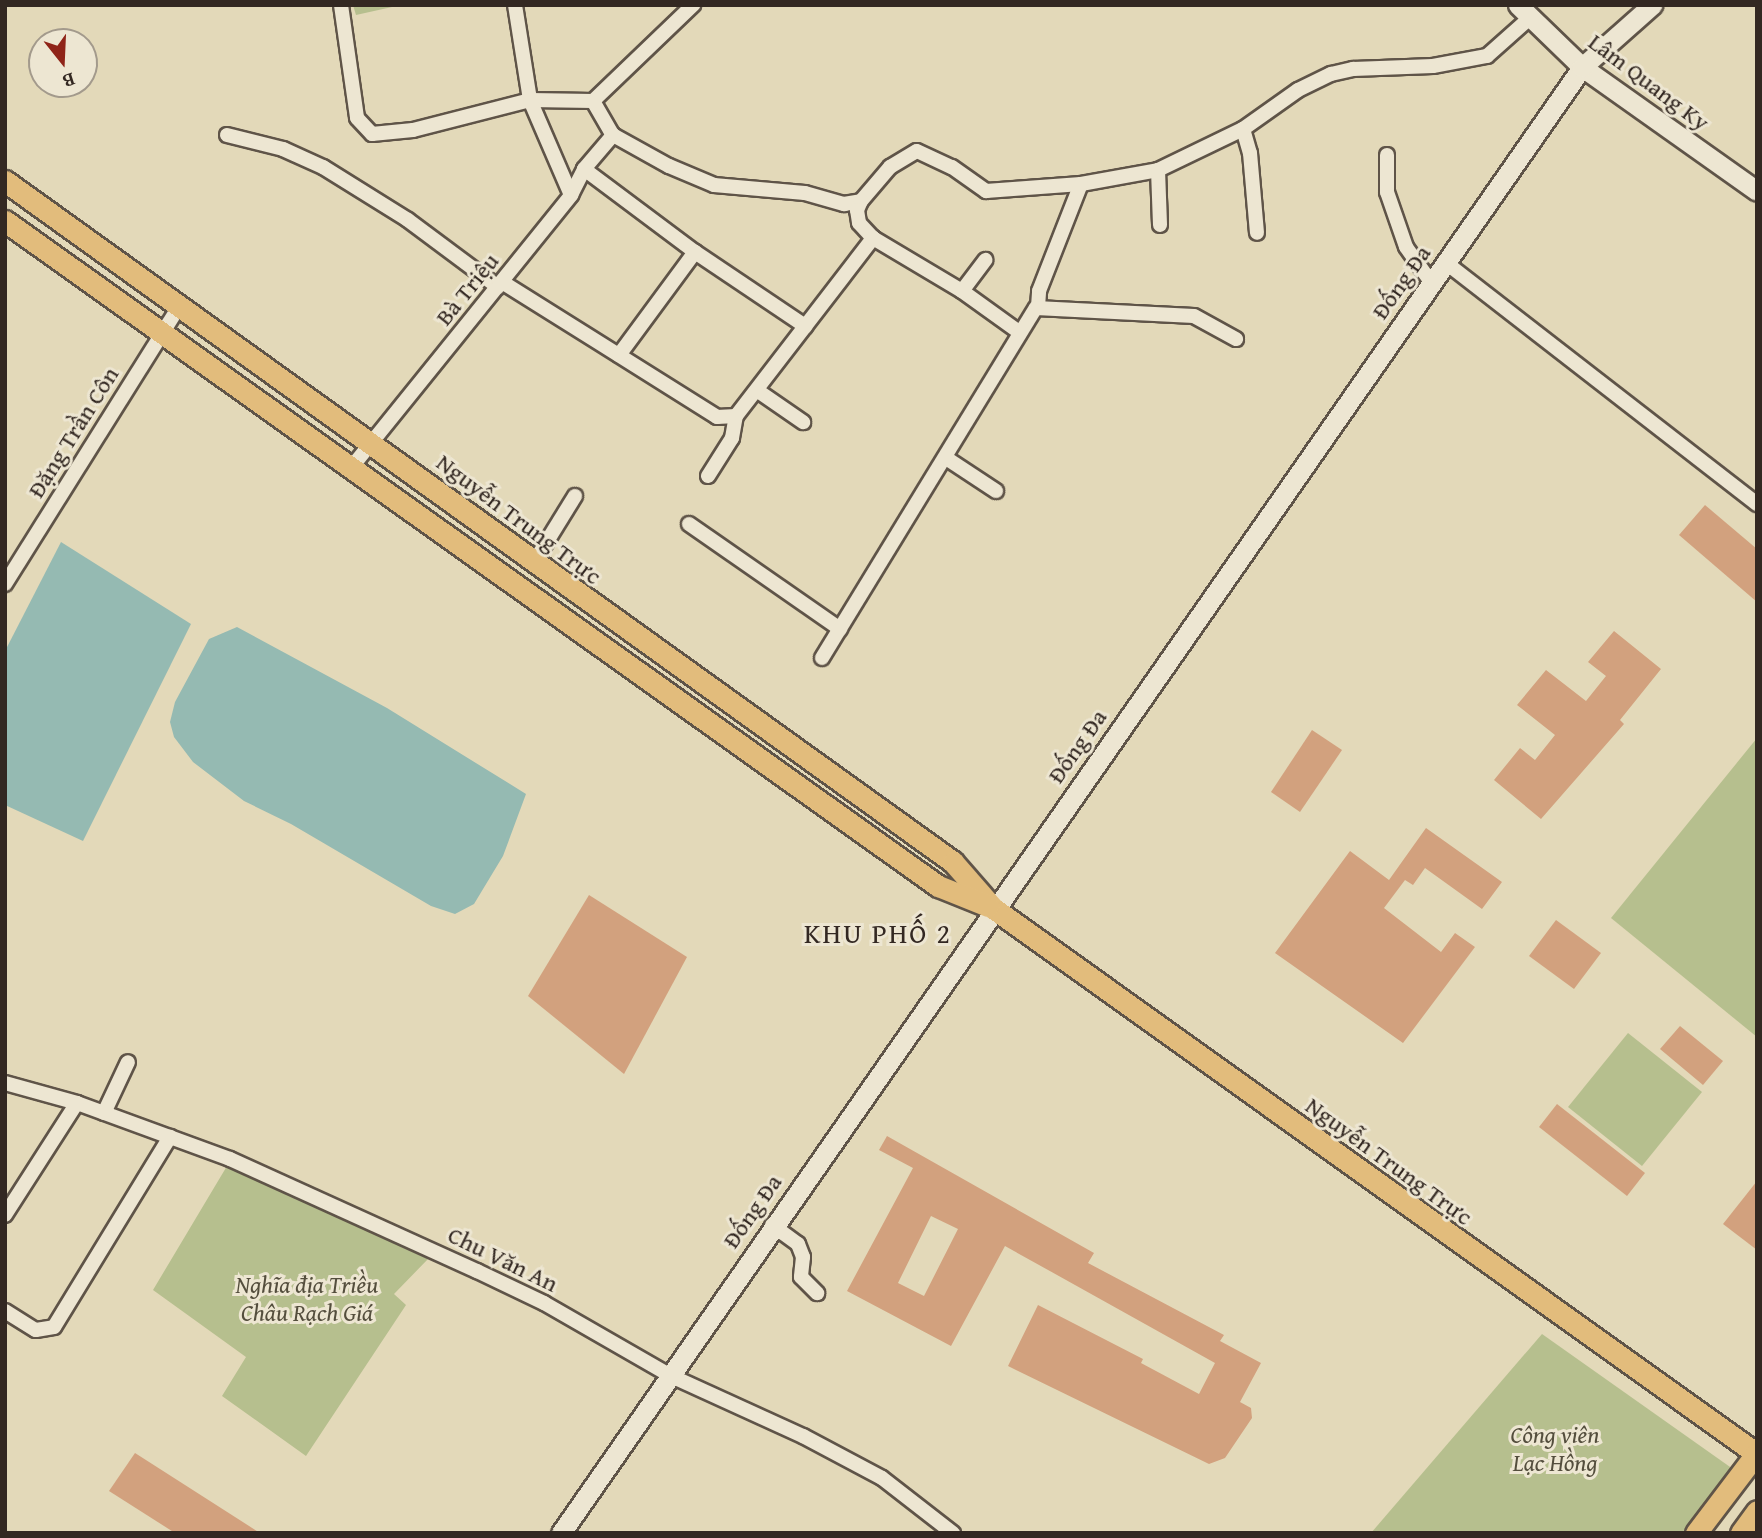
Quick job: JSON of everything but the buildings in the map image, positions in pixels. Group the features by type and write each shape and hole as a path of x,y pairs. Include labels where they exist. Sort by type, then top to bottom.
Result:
{"main road":[{"name":"Nguyễn Trung Trực","path":"5,181 371,442 533,564 953,862 993,908 1756,1453"},
{"name":"Nguyễn Trung Trực","path":"5,221 161,335 938,886 993,908"},
{"path":"1696,1533 1756,1453"},
{"path":"1741,1533 1757,1511"}],"street":[{"path":"341,5 358,118 372,134 413,130 530,100 593,101 693,5"},
{"path":"515,5 530,100 571,195"},
{"name":"Đống Đa","path":"561,1533 993,908 1583,66 1653,5"},
{"path":"1019,332 962,291 873,238 859,223 857,210 861,201 890,167 917,151 952,167 986,191 1081,184 1158,170 1242,129 1298,90 1331,74 1433,66 1488,55 1524,11"},
{"name":"Lâm Quang Ky","path":"1524,11 1583,66 1757,191"},
{"path":"593,101 613,135 714,185 805,193 844,204 861,201"},
{"path":"1242,129 1250,153 1257,233"},
{"path":"228,135 283,149 323,167 408,220 500,285 717,417 736,416"},
{"name":"Bà Triệu","path":"351,468 571,195 584,169 613,135"},
{"path":"1387,155 1387,192 1406,247 1431,282"},
{"path":"584,169 695,252 805,326"},
{"path":"1158,170 1160,225"},
{"path":"822,658 946,458 1019,332 1038,307 1039,291 1081,184"},
{"path":"708,477 732,438 736,416 758,391 873,238"},
{"path":"619,355 695,252"},
{"path":"962,291 985,260"},
{"path":"1445,262 1757,505"},
{"name":"Đặng Trần Côn","path":"7,577 180,306"},
{"path":"1038,307 1194,316 1236,339"},
{"path":"758,391 803,422"},
{"path":"946,458 996,491"},
{"path":"533,564 575,496"},
{"path":"689,524 840,629"},
{"path":"104,1113 128,1062"},
{"name":"Chu Văn An","path":"5,1083 77,1103 230,1159 477,1270 544,1303 669,1375 803,1436 882,1478 953,1533"},
{"path":"5,1215 77,1103"},
{"path":"5,1311 36,1330 54,1326 170,1137"},
{"path":"772,1226 798,1244 803,1257 801,1276 817,1293"}],"green space":[{"path":"353,5 401,5 356,15"},
{"path":"1757,738 1757,1037 1611,918"},
{"path":"1628,1033 1702,1092 1642,1166 1568,1107"},
{"name":"Nghĩa địa Triều Châu Rạch Giá","path":"227,1166 428,1259 394,1294 406,1305 306,1456 222,1396 246,1357 153,1290"},
{"name":"Công viên Lạc Hồng","path":"1542,1334 1740,1474 1696,1533 1371,1533"}],"water":[{"path":"61,542 191,624 83,841 5,805 5,651"},
{"path":"237,627 387,708 526,794 503,856 474,904 455,914 431,906 291,824 244,801 193,762 174,737 170,722 175,702 209,639"}],"district":[{"name":"KHU PHỐ 2","path":"878,933"}]}
